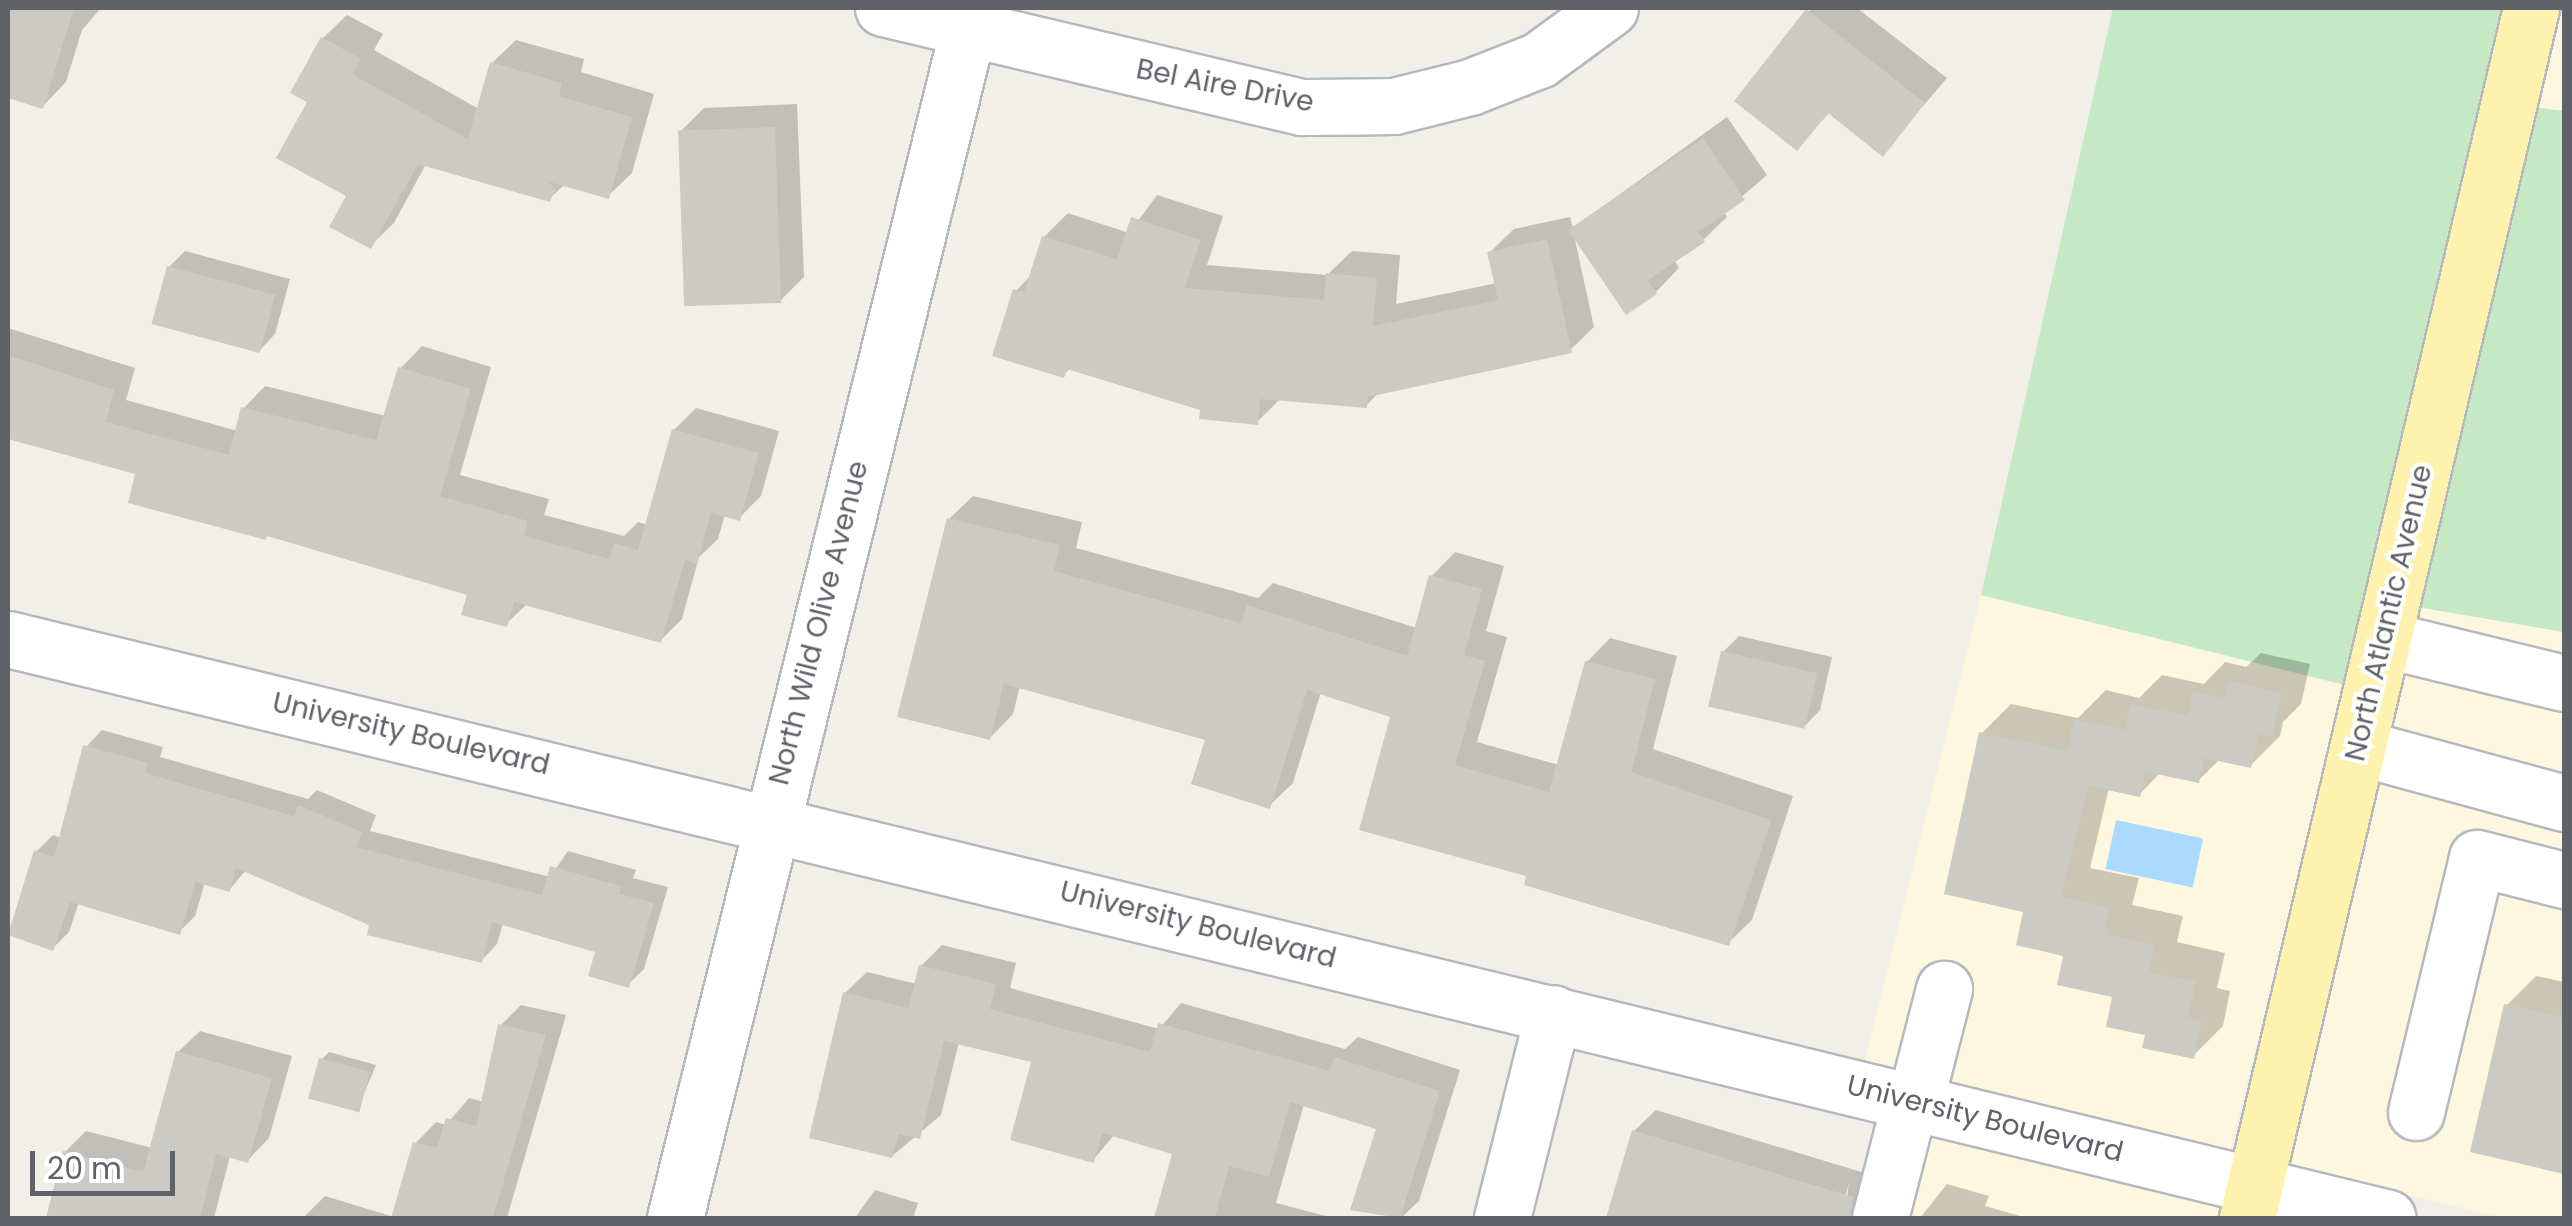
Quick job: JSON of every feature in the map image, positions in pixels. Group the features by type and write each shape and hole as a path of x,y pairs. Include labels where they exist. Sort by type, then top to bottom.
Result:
{"main road":[{"name":"North Atlantic Avenue","path":"2251,1202 2531,8"}],"street":[{"name":"Bel Aire Drive","path":"882,8 1302,107 1394,106 1470,87 1539,60 1610,8"},
{"name":"North Wild Olive Avenue","path":"675,1218 968,29"},
{"path":"2383,638 2564,683"},
{"name":"University Boulevard","path":"8,639 770,820 1912,1102 2251,1202 2388,1218"},
{"path":"2358,747 2564,803"},
{"path":"2416,1112 2477,858 2564,880"},
{"path":"1880,1218 1944,989"},
{"path":"1502,1218 1553,1013"}],"shaded area":[{"path":"2557,8 2564,8 2564,111 2533,107"},
{"path":"1981,595 2346,686 2230,1152 1865,1061"},
{"path":"2417,607 2564,632 2564,1218 2504,1218 2285,1165"},
{"path":"1886,1124 2224,1207 2221,1218 1858,1218"}],"green space":[{"path":"2113,8 2505,8 2346,685 1981,595"},
{"path":"2533,107 2564,111 2564,632 2417,607"}],"water":[{"path":"2116,820 2203,839 2193,887 2106,869"}],"building":[{"path":"8,8 74,8 43,109 8,98"},
{"path":"1806,9 1925,103 1883,157 1828,113 1797,151 1734,101"},
{"path":"321,37 361,59 352,74 468,139 490,62 562,83 559,96 632,117 609,199 546,181 556,188 550,202 418,164 371,249 329,227 346,196 276,158 307,102 290,93"},
{"path":"775,127 781,303 684,306 678,130"},
{"path":"1703,138 1745,200 1698,232 1705,242 1648,280 1657,294 1626,315 1568,230"},
{"path":"1131,217 1201,240 1185,288 1324,300 1326,273 1377,278 1373,326 1498,300 1487,252 1547,239 1572,353 1368,397 1367,408 1260,399 1258,425 1199,419 1200,410 1067,369 1064,378 992,356 1013,289 1024,292 1042,236 1117,259"},
{"path":"167,266 275,295 260,353 151,324"},
{"path":"8,355 114,390 106,422 229,455 241,407 376,440 398,367 471,389 440,496 528,521 524,536 610,559 614,543 638,550 672,429 759,453 740,521 711,513 697,564 685,560 661,643 514,602 507,627 461,615 467,595 267,536 266,540 128,503 135,474 8,439"},
{"path":"947,518 1060,545 1054,571 1241,623 1247,605 1407,656 1429,575 1482,589 1464,655 1485,661 1455,765 1549,792 1585,661 1655,679 1631,772 1771,820 1729,946 1524,885 1526,876 1359,830 1390,717 1307,690 1270,809 1191,784 1205,740 1004,684 990,740 897,717"},
{"path":"1721,651 1817,673 1805,729 1708,707"},
{"path":"2229,681 2282,694 2272,736 2259,734 2251,768 2204,758 2199,783 2146,772 2140,797 2088,786 2061,897 2110,908 2104,934 2155,945 2149,972 2196,982 2188,1017 2201,1021 2194,1059 2142,1048 2145,1035 2106,1027 2112,997 2057,985 2063,956 2016,945 2023,912 1944,894 1979,732 2067,751 2074,719 2124,730 2130,704 2188,716 2193,691 2225,698"},
{"path":"83,745 148,763 145,773 294,816 298,805 362,832 356,847 542,895 550,866 621,886 619,894 654,903 629,988 588,976 595,952 492,922 482,963 367,935 369,925 236,868 230,892 195,882 180,935 70,902 53,951 8,935 34,850 54,857"},
{"path":"919,965 996,984 990,1009 1150,1052 1158,1023 1330,1071 1334,1057 1440,1091 1400,1218 1350,1210 1376,1129 1290,1102 1269,1177 1229,1166 1215,1218 1154,1218 1172,1154 1102,1133 1094,1163 1010,1140 1031,1062 944,1041 920,1139 899,1134 892,1158 809,1138 843,992 908,1008"},
{"path":"2504,1004 2564,1018 2564,1174 2470,1152"},
{"path":"498,1024 546,1035 493,1218 391,1218 413,1142 437,1148 446,1118 476,1126"},
{"path":"176,1051 272,1078 248,1163 216,1154 200,1218 46,1218 63,1151 143,1172"},
{"path":"319,1058 370,1072 359,1112 308,1099"},
{"path":"1632,1130 1853,1197 1850,1218 1606,1218"}]}
